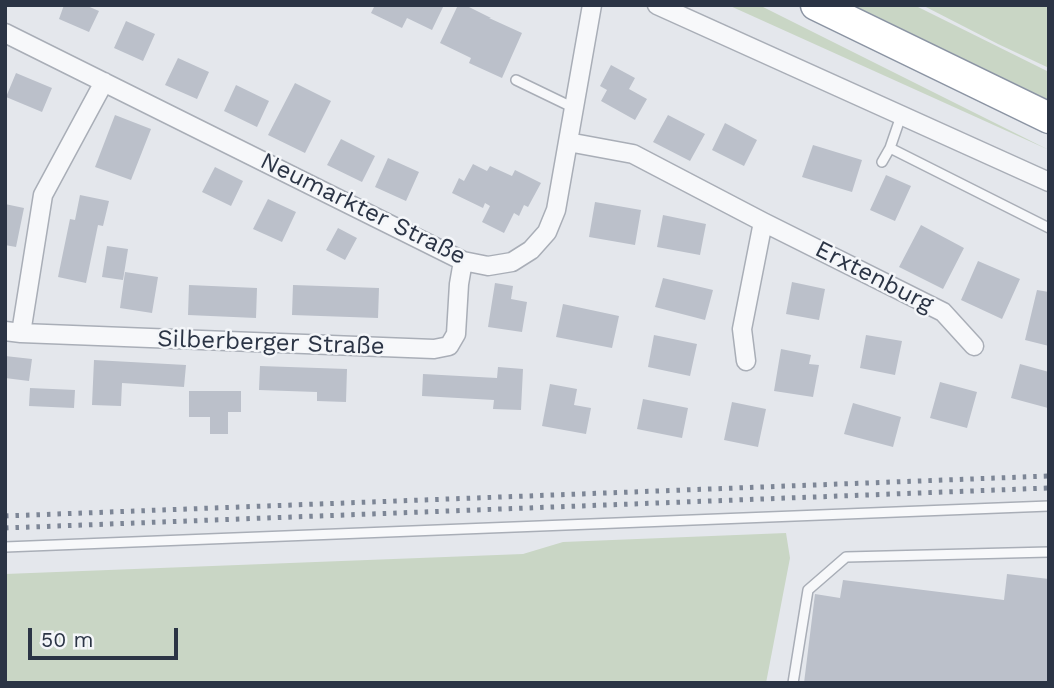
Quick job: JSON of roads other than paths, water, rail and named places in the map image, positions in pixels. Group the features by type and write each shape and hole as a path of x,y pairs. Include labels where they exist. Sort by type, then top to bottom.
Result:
{"highway":[{"path":"816,5 1049,118"}],"street":[{"name":"Neumarkter Straße","path":"5,33 463,261 488,266 512,262 531,250 547,232 556,210 592,5"},
{"path":"657,5 1049,183"},
{"path":"13,332 43,195 104,82"},
{"name":"Erxtenburg","path":"568,142 633,155 943,312 974,346"},
{"path":"746,361 743,329 763,222"},
{"name":"Silberberger Straße","path":"13,332 434,349 449,346 456,334 463,261"}],"lane":[{"path":"516,80 574,108"},
{"path":"882,162 901,116"},
{"path":"890,148 1049,228"},
{"path":"5,547 1049,506"},
{"path":"793,683 807,590 846,556 1049,552"}],"railway":[{"path":"5,516 1049,476"},
{"path":"5,528 1049,488"}]}
